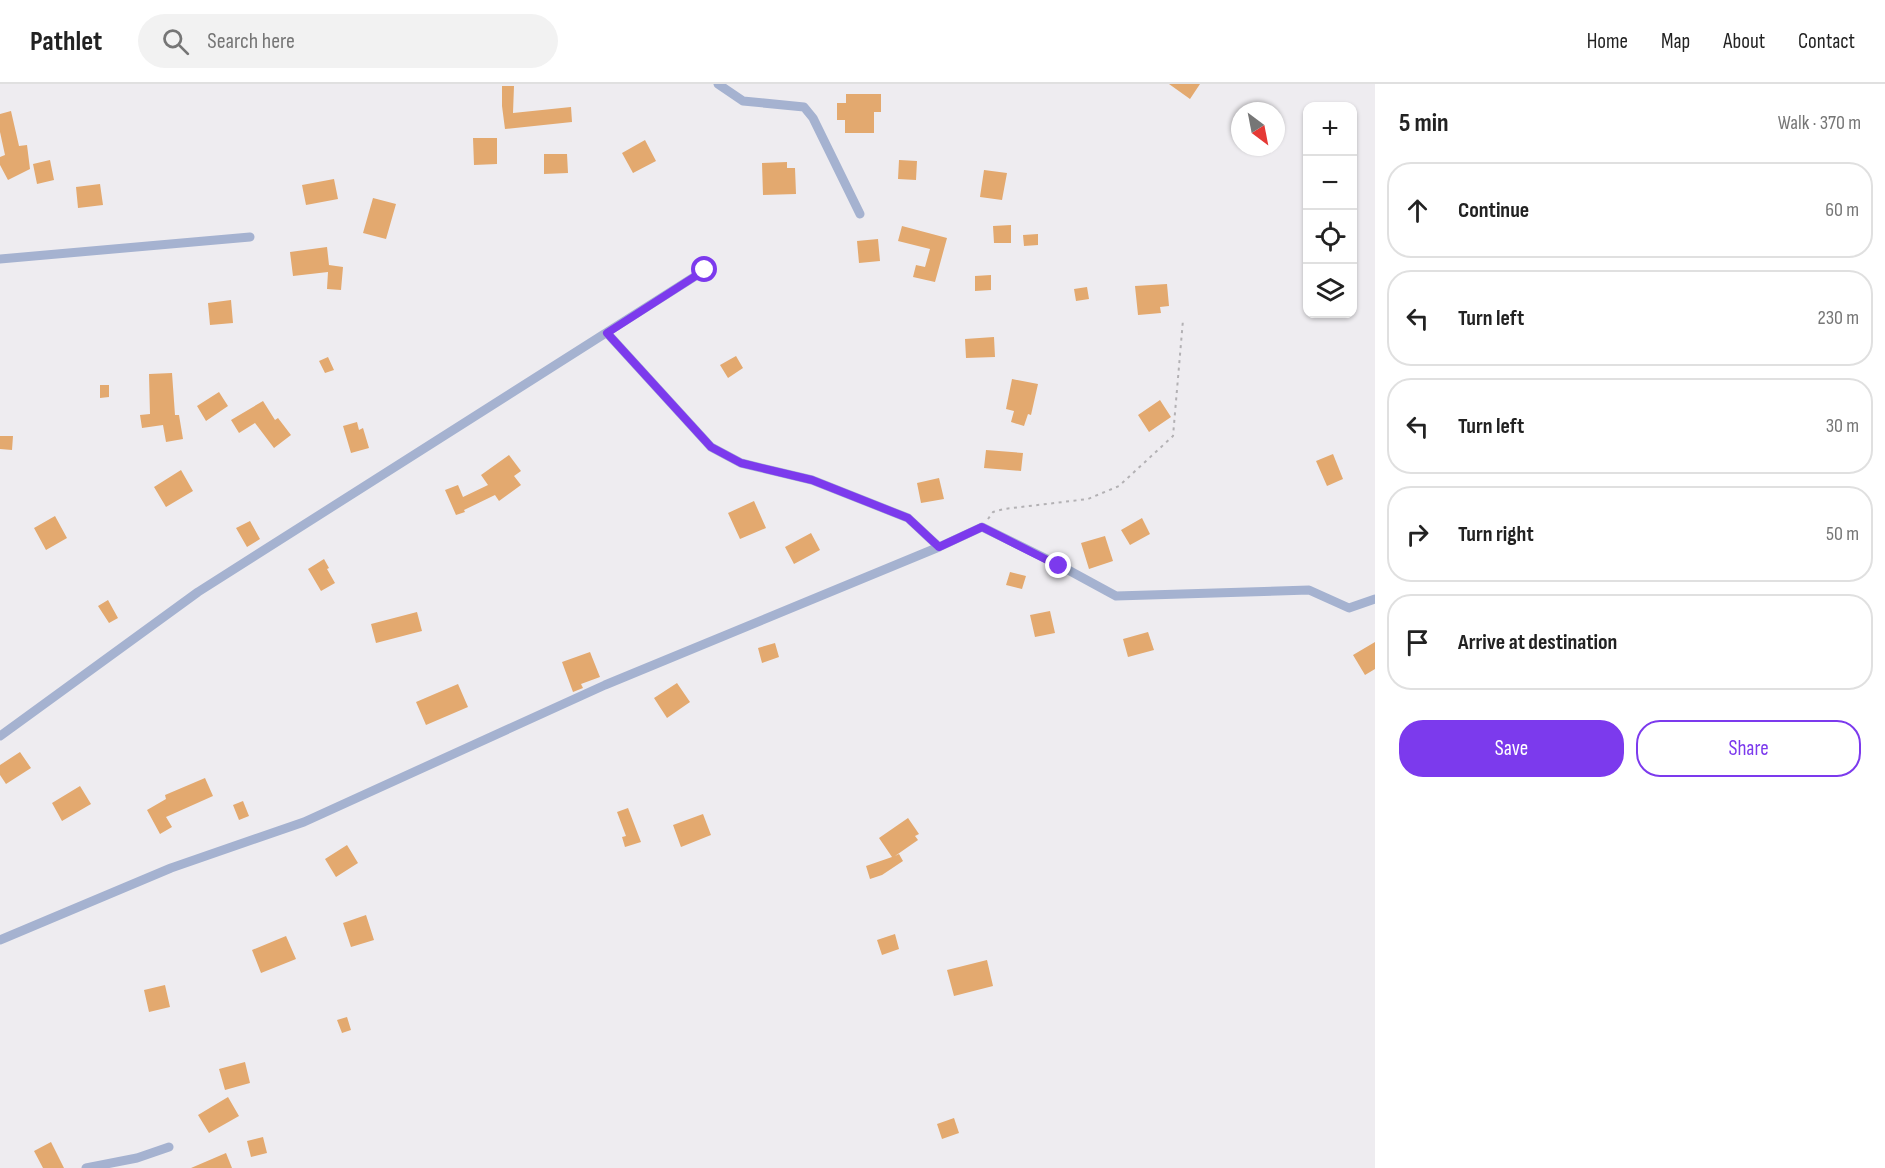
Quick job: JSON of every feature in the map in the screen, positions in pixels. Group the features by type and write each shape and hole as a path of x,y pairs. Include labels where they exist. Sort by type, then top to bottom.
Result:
{"street":[{"path":"718,84 743,101 804,107 813,118 860,214"},
{"path":"0,259 250,237"},
{"path":"0,736 198,592 705,270"},
{"path":"607,333 711,447 741,463 812,480 908,518 939,547"},
{"path":"0,939 171,868 304,822 605,685 939,547 982,527 1116,596 1309,590 1349,608 1375,599"},
{"path":"86,1168 137,1158 169,1147"}],"path":[{"path":"982,527 993,512 1088,499 1119,486 1173,435 1183,320"}],"building":[{"path":"1169,84 1200,84 1190,99"},
{"path":"502,86 514,86 513,113 571,107 572,122 505,129"},
{"path":"846,94 881,94 881,112 874,112 874,133 845,133 845,120 837,120 837,103 846,103"},
{"path":"11,111 19,146 27,145 30,169 8,180 0,165 0,157 5,155 0,132 0,114"},
{"path":"473,138 497,138 497,164 474,165"},
{"path":"645,140 656,161 633,173 622,153"},
{"path":"544,154 567,154 568,173 544,174"},
{"path":"50,160 54,180 37,184 33,164"},
{"path":"899,160 917,161 916,180 898,179"},
{"path":"787,162 787,168 795,168 796,194 763,195 762,163"},
{"path":"984,170 1007,173 1002,200 980,197"},
{"path":"334,179 338,199 306,205 302,185"},
{"path":"100,184 103,205 78,208 76,187"},
{"path":"373,198 396,204 386,239 363,233"},
{"path":"1011,225 1011,243 994,243 993,226"},
{"path":"902,226 947,238 935,282 913,277 916,265 925,267 930,249 898,241"},
{"path":"1038,234 1038,245 1024,246 1023,235"},
{"path":"878,239 880,261 859,263 857,241"},
{"path":"327,247 329,265 343,267 341,290 327,289 328,272 293,276 290,252"},
{"path":"991,275 991,290 975,291 975,276"},
{"path":"1167,284 1169,306 1160,307 1161,313 1138,315 1135,286"},
{"path":"1087,287 1089,299 1076,301 1074,289"},
{"path":"231,300 233,323 210,325 208,303"},
{"path":"994,337 995,357 966,358 965,339"},
{"path":"736,356 743,368 728,378 720,365"},
{"path":"328,357 334,370 325,373 319,361"},
{"path":"172,373 175,415 179,415 183,439 166,442 163,425 142,428 140,415 150,414 149,374"},
{"path":"1012,379 1038,384 1031,415 1028,414 1024,426 1011,422 1014,411 1006,409"},
{"path":"100,385 109,385 109,397 100,398"},
{"path":"219,392 228,406 206,421 197,406"},
{"path":"1160,400 1171,417 1149,432 1138,415"},
{"path":"263,401 275,420 278,418 291,435 274,448 255,423 239,433 231,420"},
{"path":"357,422 359,430 363,428 369,448 351,453 343,426"},
{"path":"0,436 13,436 12,450 0,449"},
{"path":"986,450 1023,453 1021,471 984,468"},
{"path":"1333,454 1343,479 1327,486 1316,461"},
{"path":"509,455 521,471 514,476 521,485 499,501 495,495 456,515 445,490 458,485 463,497 488,485 481,475"},
{"path":"181,470 193,491 166,507 154,487"},
{"path":"939,478 944,499 921,503 917,483"},
{"path":"754,501 766,528 740,539 728,513"},
{"path":"55,516 67,538 46,550 34,528"},
{"path":"1142,518 1150,534 1130,545 1121,530"},
{"path":"250,521 260,539 247,547 236,528"},
{"path":"811,533 820,550 794,564 785,547"},
{"path":"1105,536 1113,561 1089,569 1081,543"},
{"path":"324,559 335,583 321,591 308,569"},
{"path":"1010,572 1026,576 1022,589 1006,585"},
{"path":"108,600 118,618 109,623 98,606"},
{"path":"1050,611 1055,633 1035,637 1030,615"},
{"path":"417,612 422,631 376,643 371,624"},
{"path":"1148,632 1154,650 1128,657 1123,639"},
{"path":"1375,642 1375,669 1365,675 1353,655"},
{"path":"775,643 779,657 762,663 758,648"},
{"path":"590,652 600,677 581,684 583,688 573,692 562,662"},
{"path":"677,683 690,702 667,718 654,698"},
{"path":"458,684 468,707 426,725 416,702"},
{"path":"20,752 31,768 6,784 0,775 0,765"},
{"path":"205,778 213,796 166,817 172,827 160,834 147,810 166,799 165,795"},
{"path":"80,786 91,804 62,821 52,803"},
{"path":"243,801 249,816 239,820 233,805"},
{"path":"628,808 641,842 625,847 622,837 626,836 617,812"},
{"path":"703,814 711,835 681,847 673,825"},
{"path":"908,818 919,834 915,836 918,840 895,856 899,854 903,861 882,875 870,879 866,866 892,857 879,838"},
{"path":"347,845 358,863 336,877 325,859"},
{"path":"366,915 374,940 351,947 343,923"},
{"path":"895,934 899,949 882,955 877,940"},
{"path":"286,936 296,959 261,973 252,950"},
{"path":"987,960 993,986 954,996 947,970"},
{"path":"165,985 170,1007 149,1012 144,990"},
{"path":"347,1017 351,1030 342,1033 337,1020"},
{"path":"245,1062 250,1083 225,1090 219,1069"},
{"path":"228,1097 239,1116 209,1133 198,1115"},
{"path":"954,1118 959,1133 942,1139 937,1124"},
{"path":"263,1137 267,1153 251,1157 247,1141"},
{"path":"51,1142 64,1168 43,1168 34,1151"},
{"path":"226,1153 232,1168 191,1168"}],"route":[{"path":"705,270 607,333 711,447 741,463 812,480 908,518 939,547 982,527 1059,566"}]}
